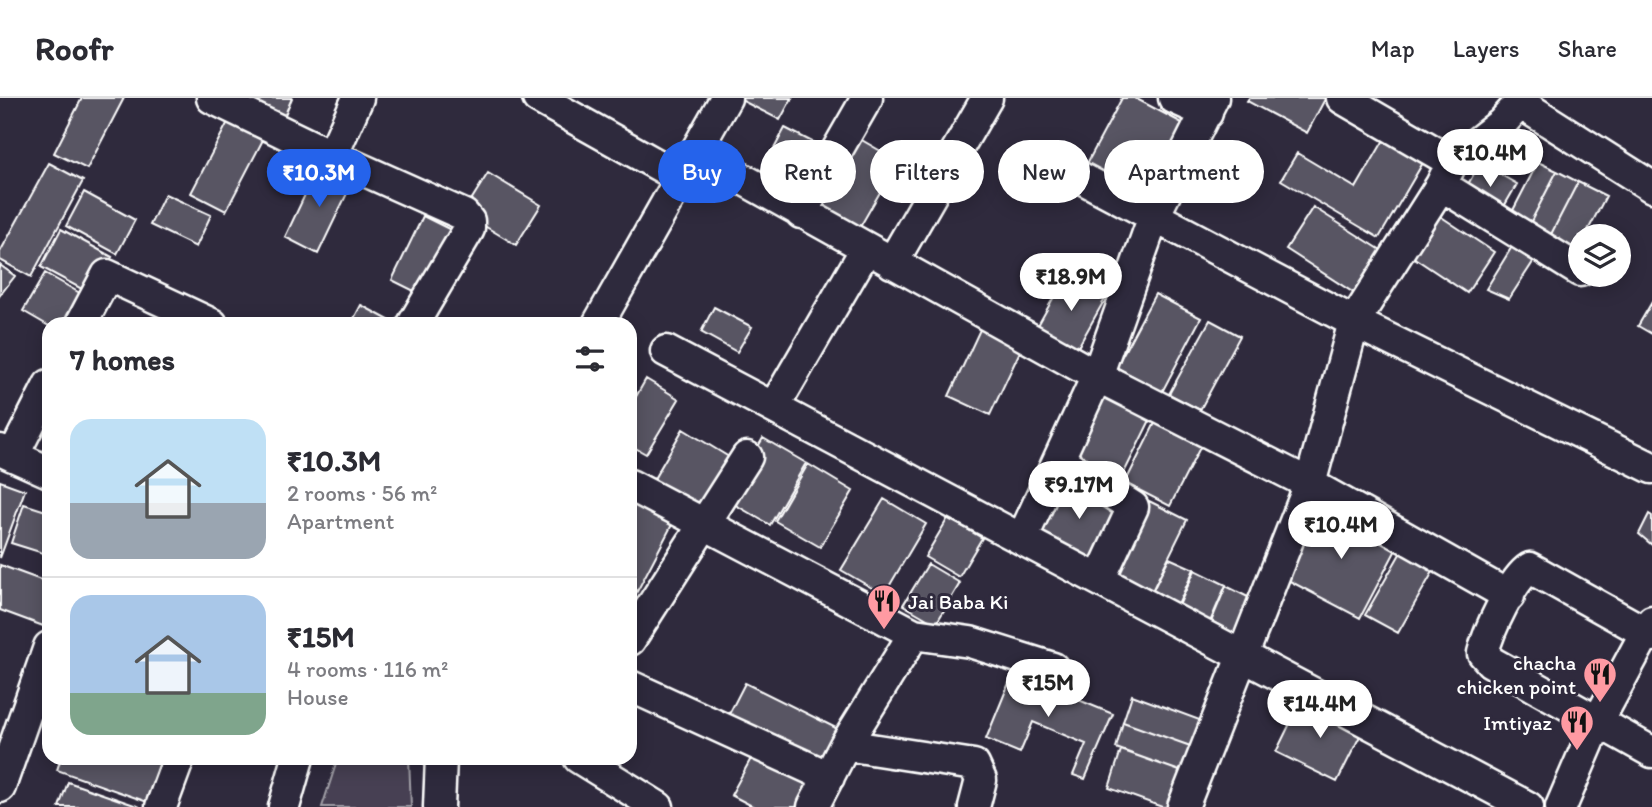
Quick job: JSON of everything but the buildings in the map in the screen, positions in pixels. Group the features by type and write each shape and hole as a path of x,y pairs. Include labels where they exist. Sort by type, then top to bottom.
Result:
{"street":[{"path":"212,98 464,215 469,229 417,317"},
{"path":"332,156 358,98"},
{"path":"540,98 658,151"},
{"path":"702,140 726,98"},
{"path":"801,213 867,98"},
{"path":"892,264 987,98"},
{"path":"1022,539 1097,376 1154,216 1210,106 1174,98"},
{"path":"1342,98 1568,261"},
{"path":"1183,807 1310,484 1354,322 1447,174 1502,123 1522,100 1652,187"},
{"path":"1090,183 1354,322 1652,468"},
{"path":"746,190 801,213 1097,376 1310,484 1509,596"},
{"path":"602,317 666,203"},
{"path":"774,407 866,249"},
{"path":"85,317 107,275 197,317"},
{"path":"666,351 1528,807"},
{"path":"42,396 6,453 42,469"},
{"path":"637,629 747,457"},
{"path":"1059,460 1133,507 1099,580"},
{"path":"637,489 914,634 970,642 1053,668"},
{"path":"1560,807 1597,723 1650,630 1530,568 1523,572 1483,653 1491,662 1597,723 1652,752"},
{"path":"813,807 845,745 914,634"},
{"path":"0,787 42,667"},
{"path":"637,689 829,777"},
{"path":"845,745 974,765 981,780 974,807"},
{"path":"161,807 176,765"},
{"path":"284,807 296,765"},
{"path":"439,807 441,765"},
{"path":"590,765 658,807"}],"shaded area":[{"path":"336,765 409,765 411,807 322,807"}],"place":[{"name":"Jai Baba Ki","path":"884,631"},
{"name":"chacha chicken point","path":"1600,704"},
{"name":"Imtiyaz","path":"1577,752"}]}
